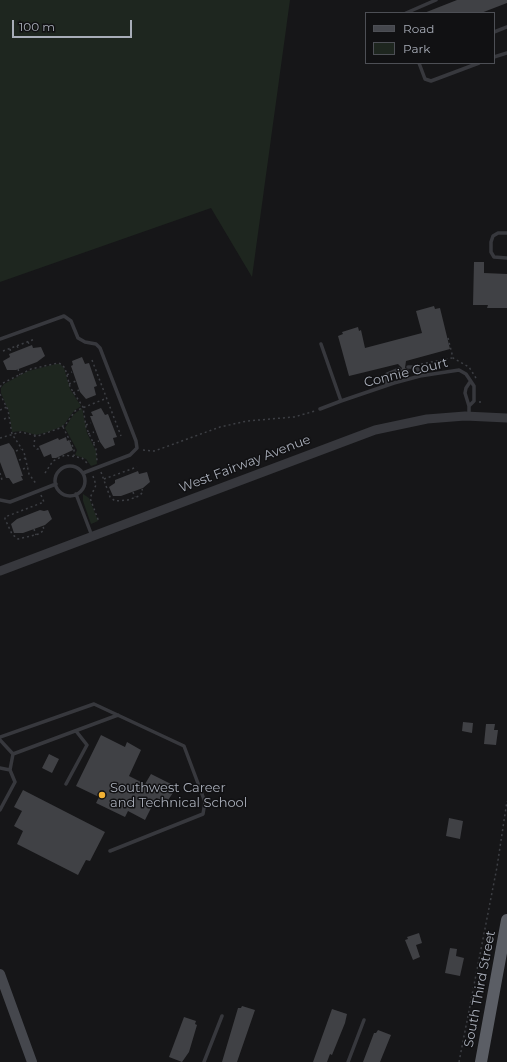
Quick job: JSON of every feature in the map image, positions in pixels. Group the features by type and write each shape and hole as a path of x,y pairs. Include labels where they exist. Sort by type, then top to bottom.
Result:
{"highway":[{"name":"South Third Street","path":"481,1062 507,920"}],"main road":[{"path":"0,974 32,1062"}],"street":[{"name":"West Fairway Avenue","path":"0,572 375,430 427,419 469,416 507,418"}],"lane":[{"path":"408,12 436,0"},
{"path":"495,32 507,27"},
{"path":"495,58 507,53"},
{"path":"419,64 425,79 431,81 476,64"},
{"path":"507,233 498,233 493,236 491,242 491,252 494,256 507,258"},
{"path":"0,339 61,316 68,318 78,338 85,342 96,344 100,348 136,441 137,448 128,456 83,474"},
{"path":"321,344 342,401"},
{"path":"408,367 417,366 420,376"},
{"path":"386,385 387,374 399,369"},
{"name":"Connie Court","path":"320,409 386,385 420,376 459,370 466,374 470,382"},
{"path":"469,406 474,401 474,388 470,382 465,393 469,406 469,416"},
{"path":"64,467 76,467 83,474 84,485 76,494 69,495 63,493 56,484 57,474 64,467"},
{"path":"0,500 10,502 56,484"},
{"path":"76,494 92,537"},
{"path":"13,754 0,739 94,704 184,746 205,802 203,814 110,851"},
{"path":"13,754 118,715"},
{"path":"66,784 87,745 76,731"},
{"path":"0,810 15,782 10,770 13,754"},
{"path":"0,768 10,770"},
{"path":"204,1062 222,1016"},
{"path":"348,1062 364,1020"}],"path":[{"path":"418,361 421,364 453,358 448,338"},
{"path":"3,351 35,339"},
{"path":"28,342 30,346"},
{"path":"17,346 19,350"},
{"path":"10,349 11,353"},
{"path":"92,360 121,436"},
{"path":"36,363 38,368"},
{"path":"0,387 28,370 58,363 63,366 69,384 83,407 88,434 96,451 98,463"},
{"path":"90,365 94,364"},
{"path":"27,366 28,370"},
{"path":"18,370 20,374"},
{"path":"66,374 72,372"},
{"path":"94,377 98,375"},
{"path":"69,384 76,381"},
{"path":"73,392 79,390"},
{"path":"0,394 1,399 7,407 12,434 22,449 30,474 37,486"},
{"path":"0,438 21,432 35,436 63,427 75,411 107,398"},
{"path":"0,410 7,407"},
{"path":"137,448 154,451 220,427 247,421 294,417 320,409"},
{"path":"109,416 113,414"},
{"path":"4,419 9,417"},
{"path":"86,425 91,423"},
{"path":"63,427 74,449 74,456"},
{"path":"88,434 94,432"},
{"path":"116,434 120,433"},
{"path":"35,436 34,446 37,449 40,449"},
{"path":"92,443 98,441"},
{"path":"16,451 22,449"},
{"path":"45,473 50,464 57,458 66,455 86,460 90,466"},
{"path":"19,460 26,458"},
{"path":"23,469 28,467"},
{"path":"104,479 137,467"},
{"path":"101,472 112,499 118,501 135,498 141,494 142,489"},
{"path":"123,472 124,476"},
{"path":"0,473 2,480"},
{"path":"93,476 96,485 90,498 99,522"},
{"path":"133,492 135,498"},
{"path":"41,495 44,502 6,516 5,519 14,538 27,537 43,532 44,526"},
{"path":"124,496 126,500"},
{"path":"36,505 37,509"},
{"path":"25,509 26,513"},
{"path":"17,512 18,516"},
{"path":"34,529 36,534"},
{"path":"25,533 27,537"},
{"path":"459,1062 497,867 507,801"}],"green space":[{"path":"0,0 290,0 252,277 211,208 0,282"},
{"path":"60,364 64,368 70,389 81,406 74,411 63,426 48,432 36,435 22,431 12,432 9,412 1,393 1,388 4,384 28,371"},
{"path":"82,408 87,433 96,451 97,464 91,466 86,459 75,455 77,450 65,428 73,415"},
{"path":"83,494 89,498 98,521 91,524 83,501"}],"building":[{"path":"457,0 507,0 507,3 484,12 427,12"},
{"path":"474,262 484,262 484,273 507,274 507,308 487,308 488,305 473,305"},
{"path":"434,306 435,309 440,308 450,349 406,361 405,368 409,370 410,373 401,375 400,372 402,368 398,364 349,376 338,336 343,334 342,332 358,327 359,331 361,330 365,348 422,333 416,311"},
{"path":"32,345 33,348 41,347 45,356 37,362 16,370 7,370 3,361 10,357 9,354"},
{"path":"82,357 85,364 89,363 97,386 94,387 96,395 86,399 80,392 71,366 73,365 72,361"},
{"path":"101,408 105,415 108,414 117,437 113,438 115,445 105,449 100,442 90,416 93,416 91,412"},
{"path":"66,437 67,441 69,440 73,450 56,458 52,458 51,454 44,457 39,446 58,438 59,440"},
{"path":"9,443 14,450 23,476 21,476 23,480 13,484 9,478 6,478 0,462 0,446"},
{"path":"138,471 139,474 147,472 150,482 143,488 121,496 113,496 109,487 115,483 115,480"},
{"path":"40,510 48,510 52,519 45,525 23,533 14,533 11,524 17,519"},
{"path":"463,722 473,723 472,733 462,731"},
{"path":"486,724 495,724 494,730 498,730 496,745 484,744"},
{"path":"101,735 125,747 127,742 141,750 129,776 145,784 151,774 175,786 175,790 166,803 156,798 145,820 128,811 125,817 96,803 99,797 76,786"},
{"path":"49,754 59,759 52,773 42,768"},
{"path":"23,790 105,832 90,861 86,860 78,875 17,844 23,831 14,826 22,811 14,807"},
{"path":"449,818 463,821 460,839 446,836"},
{"path":"419,933 422,943 416,945 420,957 413,960 405,940 408,939 407,937"},
{"path":"450,948 457,949 456,956 464,958 460,976 445,973"},
{"path":"242,1006 255,1010 237,1062 222,1062 238,1008 241,1008"},
{"path":"332,1009 347,1014 345,1023 332,1055 330,1054 327,1062 313,1062"},
{"path":"184,1017 196,1021 195,1024 197,1025 189,1052 182,1062 169,1057"},
{"path":"378,1030 391,1035 380,1062 363,1062 374,1033"}],"place":[{"name":"Southwest Career and Technical School","path":"102,795"}]}
